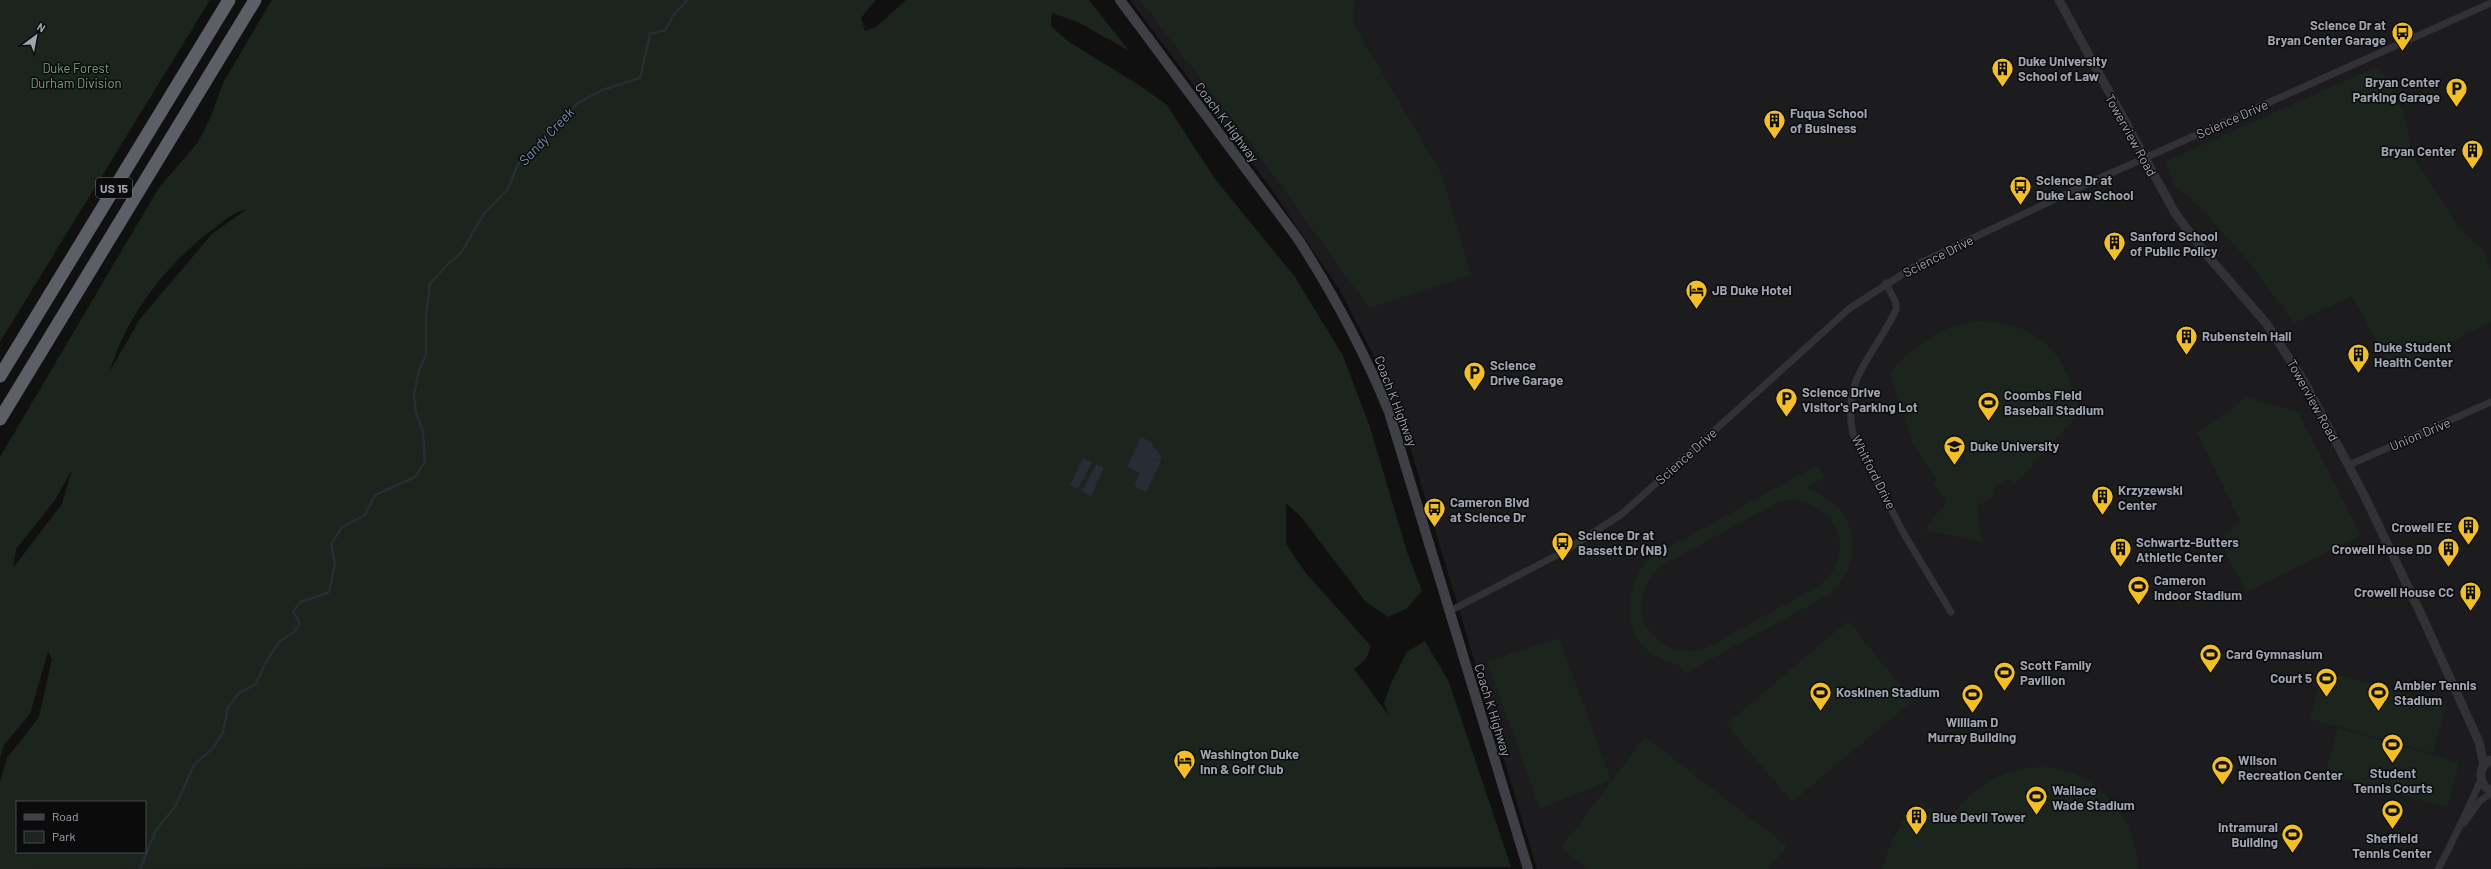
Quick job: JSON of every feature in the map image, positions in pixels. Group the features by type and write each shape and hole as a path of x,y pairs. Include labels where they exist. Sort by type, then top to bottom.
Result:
{"highway":[{"name":"US 15","path":"0,376 228,0"},
{"name":"US 15","path":"0,419 255,0"}],"main road":[{"name":"Coach K Highway","path":"1120,0 1298,240 1340,306 1358,339 1389,412 1528,869"}],"street":[{"name":"Towerview Road","path":"2059,0 2143,159 2183,224 2242,293 2281,344 2305,383 2348,465 2420,612 2488,762"},
{"name":"Science Drive","path":"1450,611 1564,552 1622,514 1850,308 1886,283 1920,263 2143,159 2491,3"},
{"name":"Whitford Drive","path":"1886,283 1896,303 1896,310 1868,354 1853,389 1850,418 1853,434 1904,534 1951,612"},
{"name":"Union Drive","path":"2348,465 2491,402"},
{"name":"Towerview Road","path":"2479,742 2491,754"},
{"path":"2460,828 2468,804 2481,780 2481,772 2488,762"},
{"path":"2438,869 2460,828 2480,801 2491,792 2481,780"}],"shaded area":[{"name":"Duke University","path":"1130,0 2491,0 2491,869 1537,869 1405,430 1380,368 1339,289 1272,190"},
{"path":"1141,437 1151,442 1162,458 1160,461 1148,456 1161,462 1146,492 1134,486 1140,473 1127,467"},
{"path":"1083,458 1092,462 1078,489 1070,485"},
{"path":"1096,464 1104,468 1091,496 1082,491"}],"green space":[{"name":"Duke Forest Durham Division","path":"0,0 210,0 0,342"},
{"path":"272,0 876,0 861,18 865,31 876,27 906,0 1089,0 1129,51 1078,22 1052,13 1051,26 1069,42 1139,85 1167,105 1215,179 1295,277 1343,356 1370,427 1407,552 1422,591 1406,609 1388,617 1365,601 1302,518 1286,503 1286,544 1305,572 1371,646 1366,659 1354,669 1389,716 1384,703 1391,684 1407,652 1425,641 1449,682 1511,867 0,869 0,782 7,758 39,717 52,659 48,652 30,714 4,745 0,758 0,457 158,189 198,142 210,119 223,83","holes":["247,209 212,234 140,319 110,371 117,350 127,329 151,291 166,273 198,241 223,221 234,214","72,470 62,504 13,568 16,549 55,500"]},
{"path":"1140,0 1355,0 1353,23 1442,175 1471,275 1369,308 1254,148"},
{"path":"2378,66 2391,87 2405,116 2411,152 2458,227 2485,251 2491,271 2491,322 2393,370 2352,296 2294,323 2248,261 2204,211 2174,185 2166,161"},
{"name":"Coombs Field Baseball Stadium","path":"1978,321 2000,323 2019,328 2035,335 2048,346 2058,358 2067,374 2080,413 2020,479 2013,484 2010,479 1991,491 1994,496 1977,506 1982,542 1925,530 1947,500 1932,483 1937,479 1914,445 1890,374 1918,345 1929,338 1952,327"},
{"path":"2247,397 2298,412 2361,535 2247,592 2219,541 2240,521 2197,433"},
{"path":"1817,465 1824,477 1806,488 1823,496 1836,506 1846,519 1851,533 1853,548 1850,564 1842,579 1830,594 1684,674 1678,664 1660,659 1646,649 1636,636 1631,621 1630,604 1633,587 1640,571 1651,557","holes":["1791,500 1806,503 1819,510 1830,519 1836,529 1840,541 1839,554 1835,568 1825,581 1794,600 1704,649 1690,651 1672,648 1664,644 1650,633 1642,616 1641,602 1651,577 1660,567 1778,502"]},
{"name":"Koskinen Stadium","path":"1848,621 1913,701 1792,802 1726,724"},
{"path":"1559,638 1611,780 1540,809 1487,661"},
{"name":"Ambler Tennis Stadium","path":"2323,671 2446,705 2433,753 2310,719"},
{"name":"Student Tennis Courts","path":"2338,728 2459,763 2447,808 2332,776 2327,768"},
{"path":"1645,737 1787,846 1769,869 1588,869 1561,848"},
{"name":"Wallace Wade Stadium","path":"2041,767 2061,770 2080,776 2096,786 2110,798 2130,831 2136,849 2138,869 1882,869 1892,841 1909,809 1914,812 1921,801 1927,805 1925,807 1929,809 1930,807 1949,819 1969,797 1989,781 2012,772"}],"waterway":[{"name":"Sandy Creek","path":"140,869 156,830 175,807 194,765 213,748 223,732 228,707 239,693 256,684 267,660 280,641 294,632 300,624 293,611 301,602 329,592 335,563 331,544 342,527 365,515 375,495 415,477 425,462 423,432 416,413 414,394 419,370 426,355 426,314 430,284 449,263 461,253 483,215 508,189 518,164 536,147 558,120 578,103 602,90 640,78 650,34 665,30 673,16 687,0"}],"place":[{"name":"Science Dr at Bryan Center Garage","path":"2402,52"},
{"name":"Duke University School of Law","path":"2003,88"},
{"name":"Bryan Center Parking Garage","path":"2456,108"},
{"name":"Fuqua School of Business","path":"1774,140"},
{"name":"Bryan Center","path":"2472,170"},
{"name":"Science Dr at Duke Law School","path":"2021,206"},
{"name":"Sanford School of Public Policy","path":"2115,262"},
{"name":"JB Duke Hotel","path":"1696,310"},
{"name":"Rubenstein Hall","path":"2186,356"},
{"name":"Duke Student Health Center","path":"2359,374"},
{"name":"Science Drive Garage","path":"1475,392"},
{"name":"Science Drive Visitor's Parking Lot","path":"1786,418"},
{"name":"Coombs Field Baseball Stadium","path":"1989,422"},
{"name":"Duke University","path":"1954,466"},
{"name":"Krzyzewski Center","path":"2102,516"},
{"name":"Cameron Blvd at Science Dr","path":"1435,528"},
{"name":"Crowell EE","path":"2468,546"},
{"name":"Science Dr at Bassett Dr (NB)","path":"1562,562"},
{"name":"Schwartz-Butters Athletic Center","path":"2121,568"},
{"name":"Crowell House DD","path":"2448,568"},
{"name":"Cameron Indoor Stadium","path":"2138,606"},
{"name":"Crowell House CC","path":"2470,612"},
{"name":"Card Gymnasium","path":"2211,674"},
{"name":"Scott Family Pavilion","path":"2004,692"},
{"name":"Court 5","path":"2327,698"},
{"name":"Koskinen Stadium","path":"1820,712"},
{"name":"Ambler Tennis Stadium","path":"2378,712"},
{"name":"William D Murray Building","path":"1972,714"},
{"name":"Student Tennis Courts","path":"2393,764"},
{"name":"Washington Duke Inn & Golf Club","path":"1185,780"},
{"name":"Wilson Recreation Center","path":"2222,786"},
{"name":"Wallace Wade Stadium","path":"2037,816"},
{"name":"Sheffield Tennis Center","path":"2392,830"},
{"name":"Blue Devil Tower","path":"1916,836"},
{"name":"Intramural Building","path":"2293,854"}]}
